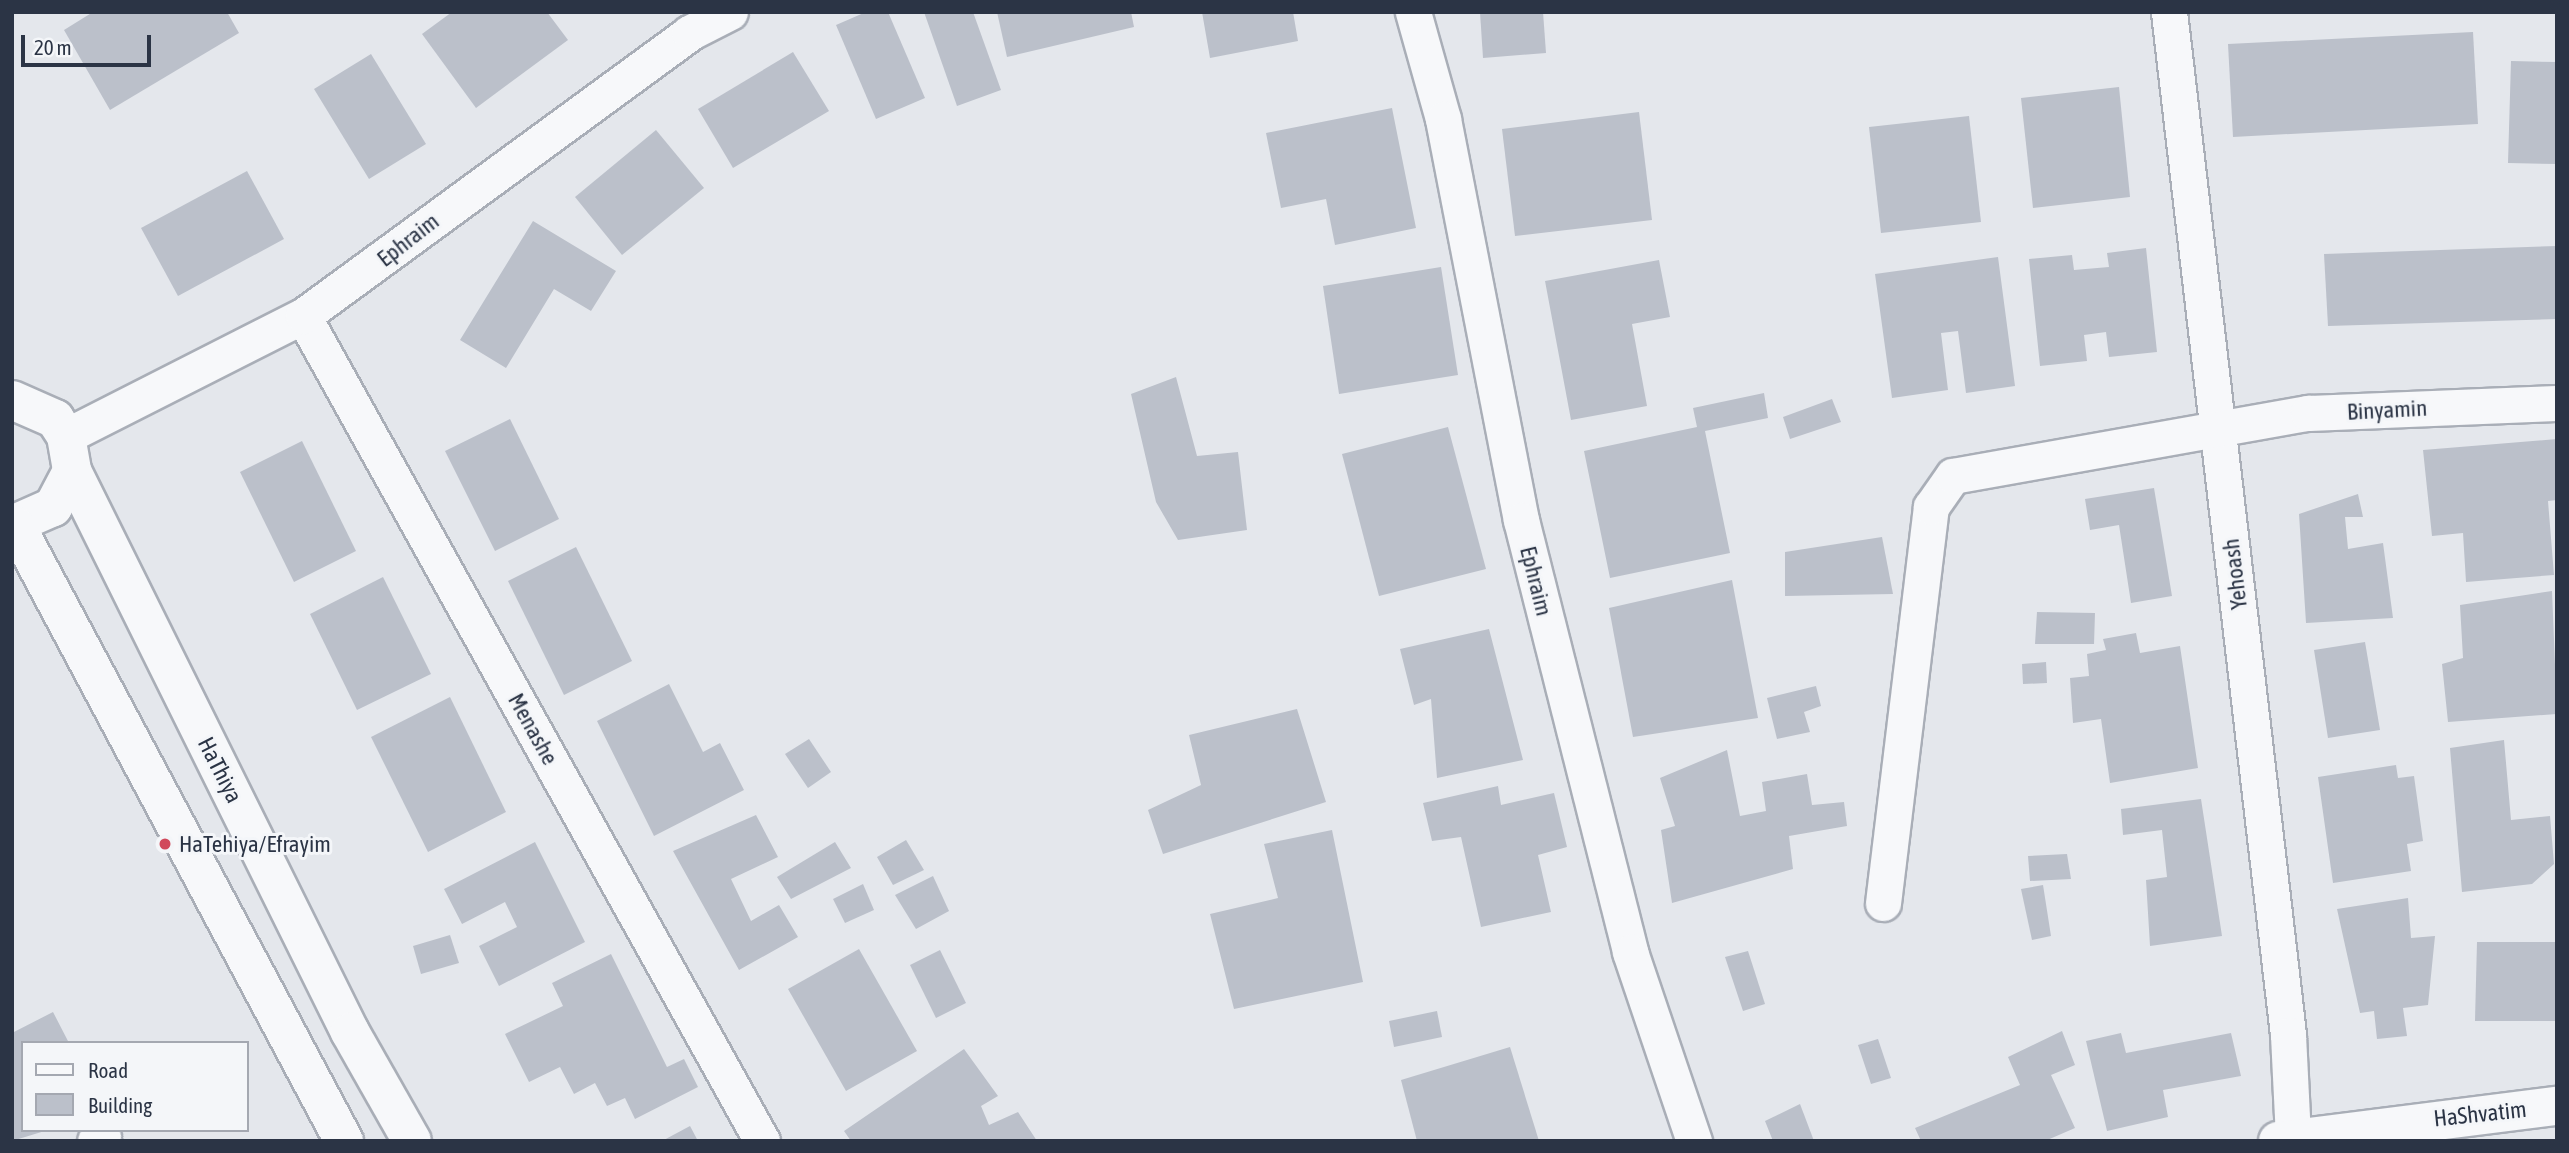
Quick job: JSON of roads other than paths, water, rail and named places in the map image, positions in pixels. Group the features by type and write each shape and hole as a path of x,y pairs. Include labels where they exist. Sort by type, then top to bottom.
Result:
{"street":[{"name":"Ephraim","path":"69,453 303,316 689,33 730,12"},
{"name":"Ephraim","path":"1413,12 1443,119 1521,520 1630,952 1694,1141"},
{"name":"Yehoash","path":"2169,12 2288,1035 2286,1139"},
{"name":"Menashe","path":"303,316 762,1141"},
{"name":"HaThiya","path":"15,395 38,406 69,453 350,1032 412,1141"},
{"name":"Binyamin","path":"1883,903 1931,507 1953,476 2308,413 2557,403"},
{"path":"69,453 53,507 14,526 344,1141"},
{"name":"HaShvatim","path":"2286,1139 2390,1132 2557,1106"}],"place":[{"name":"HaTehiya/Efrayim","path":"165,844"}]}
